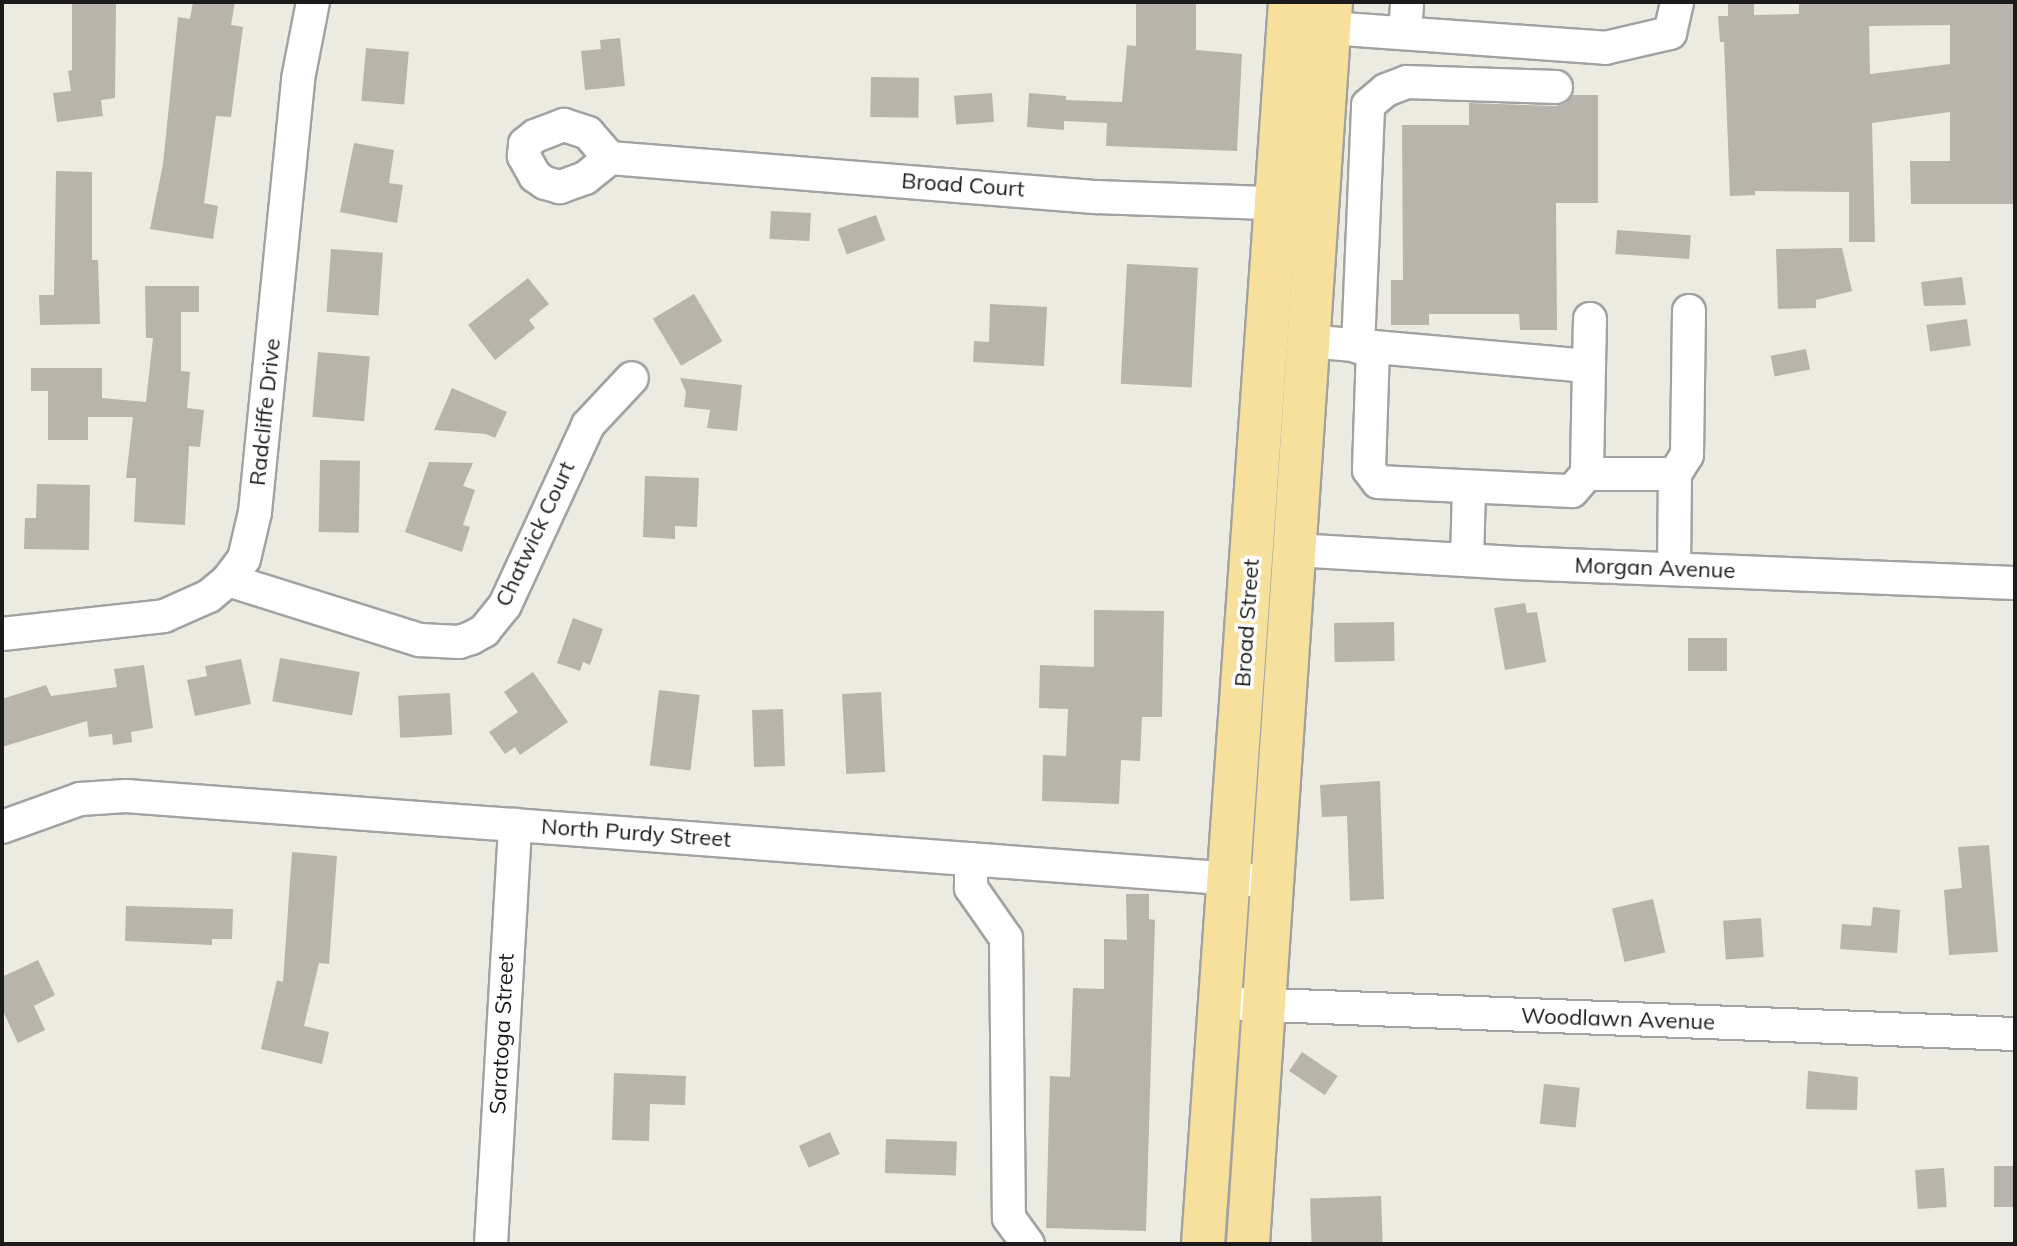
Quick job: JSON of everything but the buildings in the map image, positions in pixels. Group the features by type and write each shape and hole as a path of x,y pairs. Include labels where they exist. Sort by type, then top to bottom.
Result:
{"main road":[{"name":"Broad Street","path":"1203,1244 1290,2"},
{"name":"Broad Street","path":"1248,1244 1330,15"}],"street":[{"name":"Radcliffe Drive","path":"2,634 164,616 209,596 228,580 244,559 255,512 298,79 313,2"},
{"path":"1330,15 1406,18 1605,48 1670,33 1677,2"},
{"path":"1324,100 1368,105 1386,90 1407,82 1556,87"},
{"path":"1368,105 1366,348 1369,470 1378,482 1572,491 1587,474 1590,319"},
{"name":"Broad Court","path":"610,158 1097,197 1274,203 1366,168"},
{"path":"1674,568 1675,474 1687,455 1689,311"},
{"path":"1308,341 1589,366"},
{"name":"Chatwick Court","path":"228,580 420,640 459,642 471,638 484,631 505,605 588,425 632,378"},
{"path":"1587,474 1675,474"},
{"path":"1467,560 1469,488"},
{"name":"Morgan Avenue","path":"1295,550 2015,583"},
{"name":"North Purdy Street","path":"2,827 80,799 126,796 1274,882"},
{"name":"Saratoga Street","path":"491,1244 515,825"},
{"path":"971,859 971,888 1006,938 1009,1218 1028,1244"},
{"name":"Woodlawn Avenue","path":"1221,1003 2015,1034"}]}
